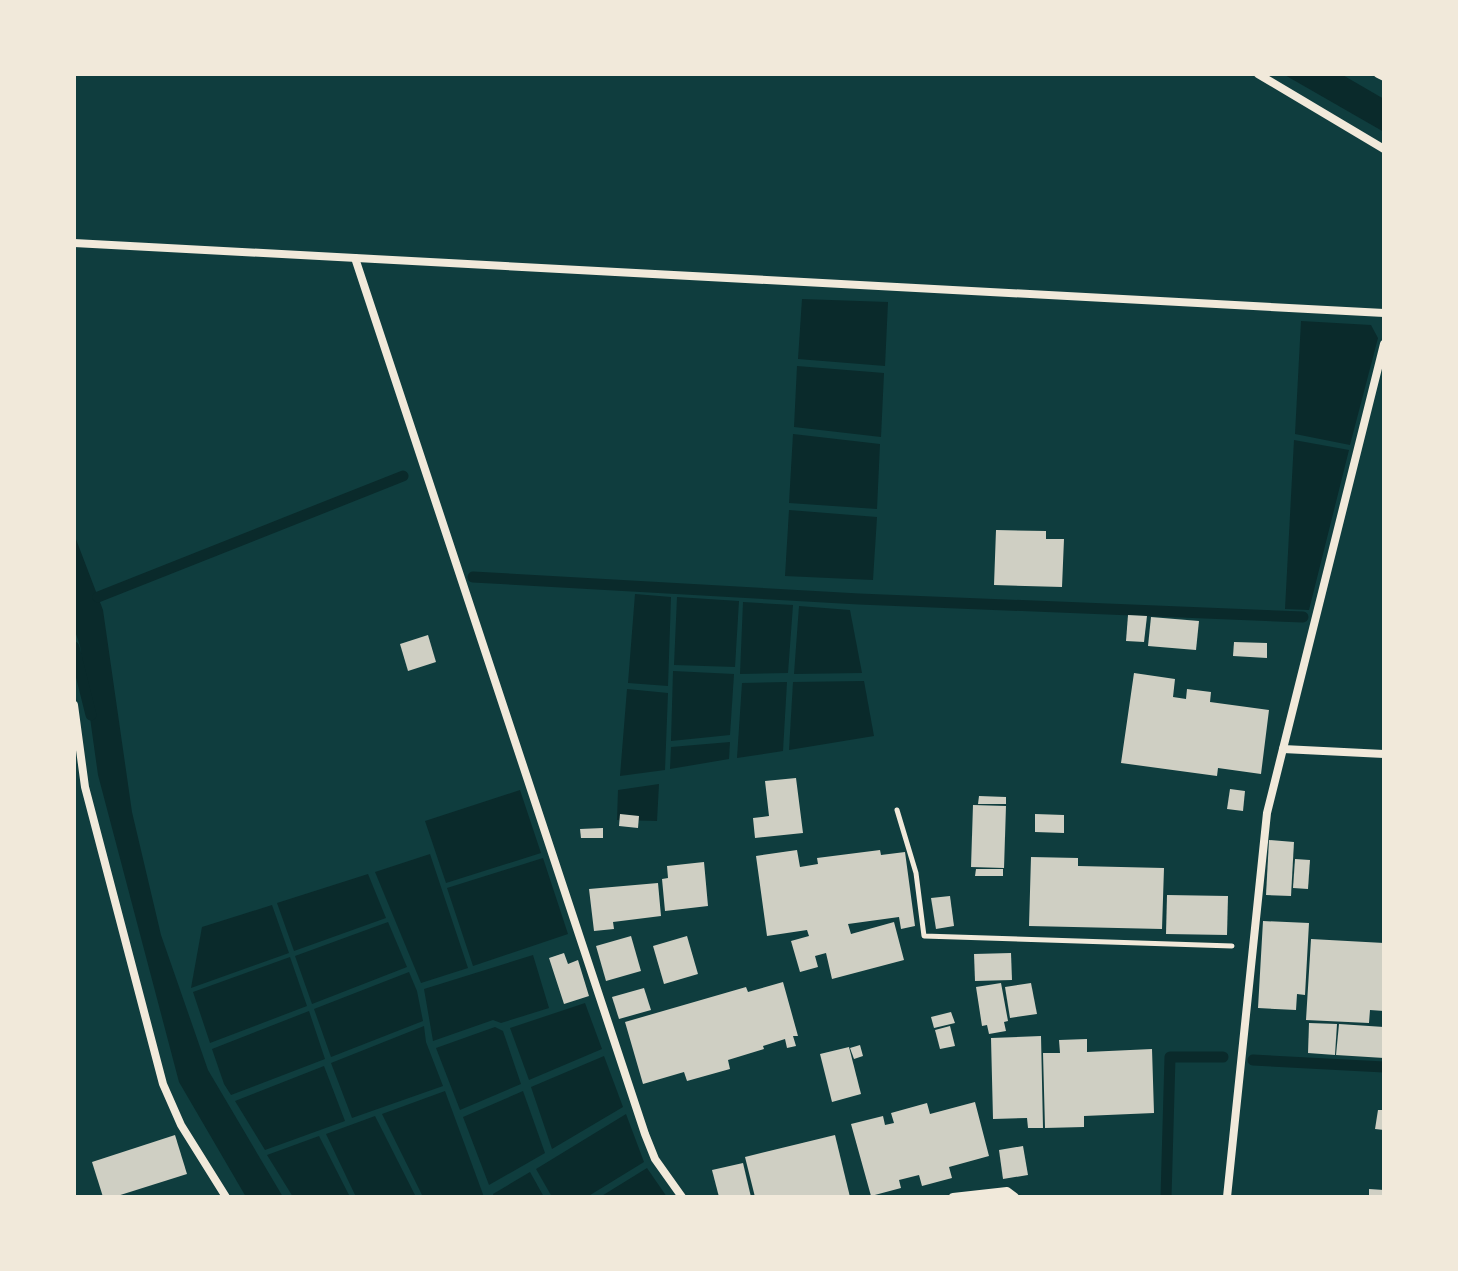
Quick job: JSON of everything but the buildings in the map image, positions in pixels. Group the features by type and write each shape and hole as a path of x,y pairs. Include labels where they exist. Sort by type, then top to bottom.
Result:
{"street":[{"path":"1258,74 1384,149"},
{"path":"1378,74 1384,77"},
{"path":"74,243 1384,313"},
{"path":"355,258 645,1134 655,1159 682,1197"},
{"path":"1227,1197 1267,813 1384,344"},
{"path":"74,705 85,787 163,1084 181,1125 226,1197"},
{"path":"1283,749 1384,754"},
{"path":"953,1197 1007,1191 1015,1197"}],"path":[{"path":"897,810 916,873 924,936 1253,946"}],"water":[{"path":"1283,74 1341,74 1384,99 1384,132"},
{"path":"802,299 888,302 885,366 798,359"},
{"path":"1301,321 1371,325 1378,338 1350,445 1295,434"},
{"path":"797,366 884,373 881,437 794,427"},
{"path":"793,434 880,444 877,509 789,503"},
{"path":"1294,440 1349,450 1309,610 1285,609"},
{"path":"789,510 877,517 873,580 785,576"},
{"path":"74,534 103,610 132,812 161,935 208,1070 283,1197 246,1197 179,1082 98,775 80,646 74,628"},
{"path":"635,594 671,597 668,686 628,683"},
{"path":"677,597 739,601 735,667 674,665"},
{"path":"743,602 793,605 788,673 740,674"},
{"path":"799,606 850,610 862,673 794,674"},
{"path":"673,671 734,674 730,735 671,741"},
{"path":"864,681 874,736 789,750 793,682"},
{"path":"787,682 783,751 737,758 742,683"},
{"path":"627,689 668,693 665,770 620,776"},
{"path":"730,742 729,759 670,769 671,747"},
{"path":"659,784 657,821 617,820 618,790"},
{"path":"520,790 541,853 446,883 425,821"},
{"path":"430,854 468,968 421,983 375,872"},
{"path":"543,858 568,934 473,966 447,888"},
{"path":"368,874 386,918 294,951 277,903"},
{"path":"272,905 289,953 191,988 202,927"},
{"path":"388,922 407,967 312,1004 295,956"},
{"path":"533,955 549,1008 501,1023 493,1020 433,1041 424,989"},
{"path":"290,957 307,1006 210,1043 193,992"},
{"path":"409,972 417,991 423,1021 331,1057 314,1009"},
{"path":"585,1003 602,1049 529,1080 510,1028"},
{"path":"309,1011 325,1059 231,1095 212,1049"},
{"path":"424,1026 426,1042 443,1086 352,1118 331,1063"},
{"path":"495,1027 503,1031 521,1084 460,1110 436,1048"},
{"path":"604,1056 623,1107 552,1149 531,1087"},
{"path":"324,1066 345,1121 265,1150 235,1101"},
{"path":"445,1091 484,1197 423,1197 382,1114"},
{"path":"523,1091 545,1153 489,1185 463,1117"},
{"path":"626,1114 644,1162 587,1197 552,1197 536,1169"},
{"path":"375,1116 416,1197 356,1197 326,1134"},
{"path":"319,1136 350,1197 293,1197 267,1155"},
{"path":"647,1168 667,1197 600,1197"},
{"path":"530,1172 544,1197 494,1197 493,1194"}],"waterway":[{"path":"98,597 403,476"},
{"path":"473,577 859,599 1303,617"},
{"path":"74,647 91,715"},
{"path":"1166,1197 1170,1057 1223,1057"},
{"path":"1253,1060 1384,1067"}]}
